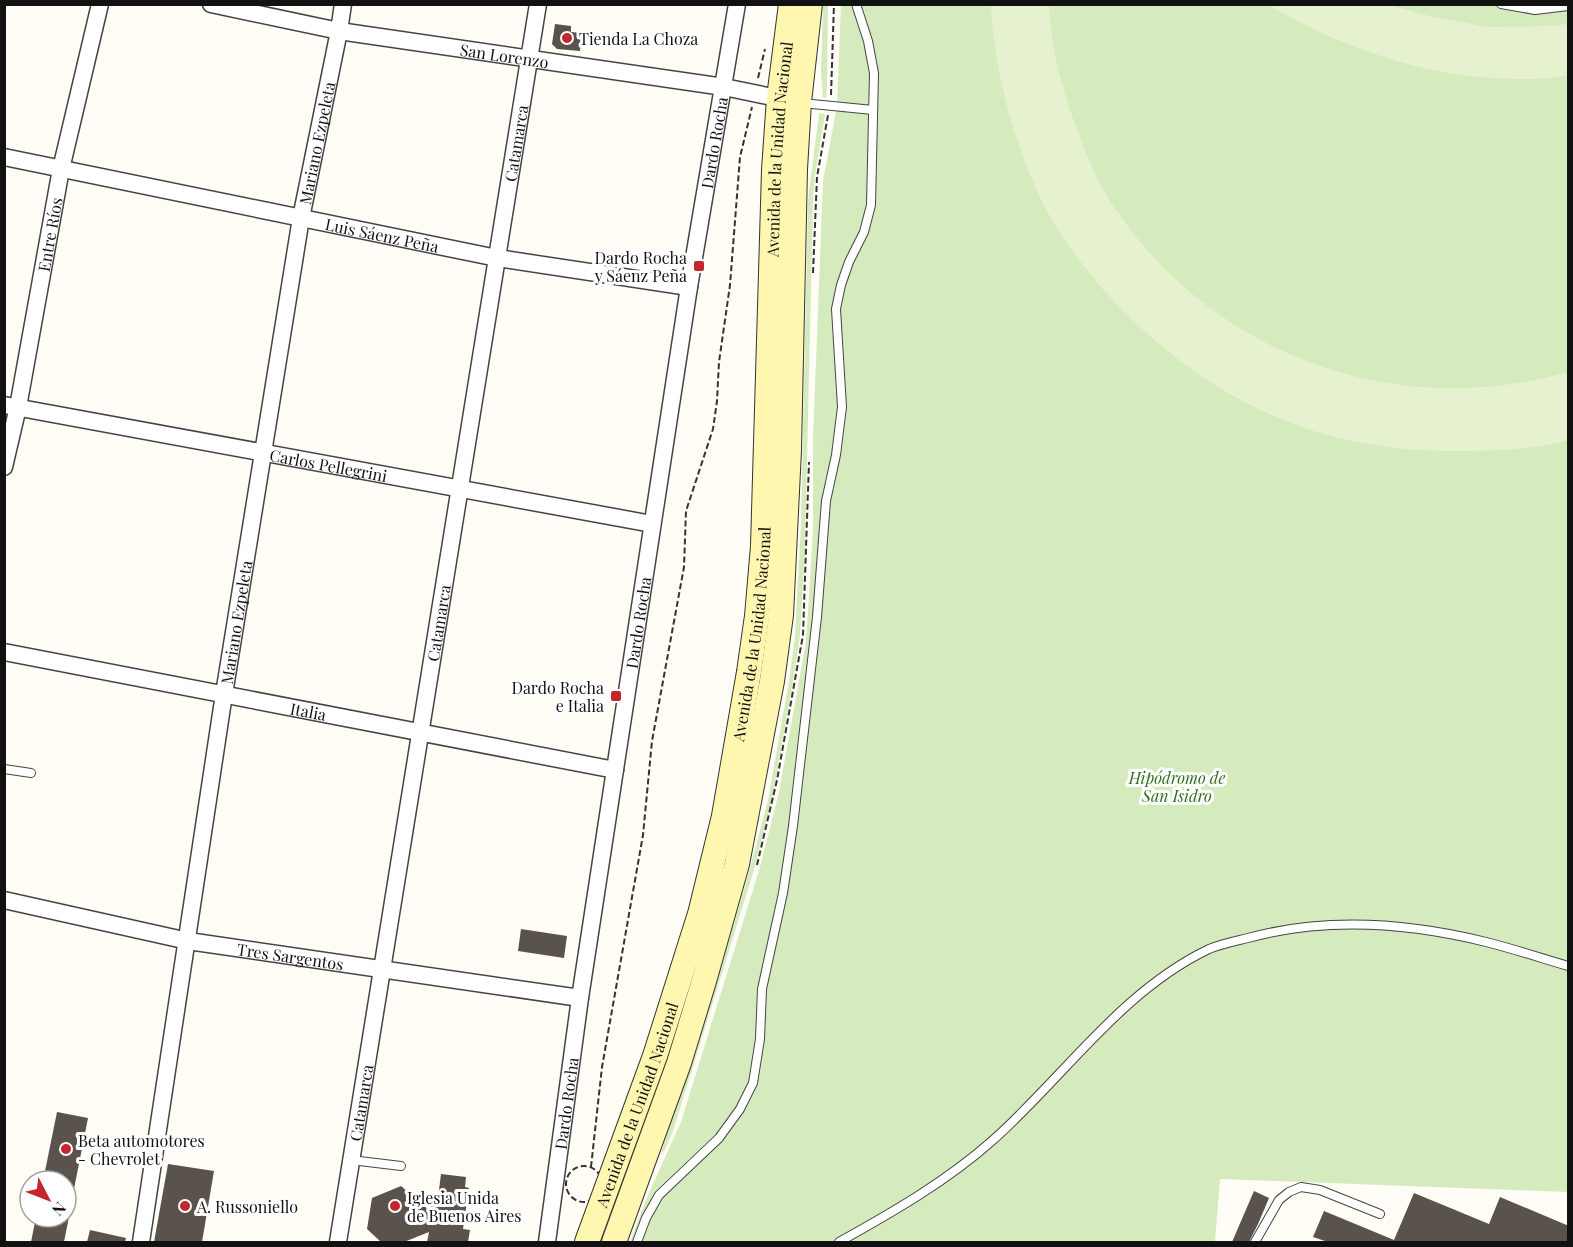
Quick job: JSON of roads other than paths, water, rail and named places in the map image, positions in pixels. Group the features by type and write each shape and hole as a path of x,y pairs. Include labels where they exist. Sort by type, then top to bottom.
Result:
{"main road":[{"name":"Avenida de la Unidad Nacional","path":"587,1242 651,1067 700,914 724,816 750,672 763,546 770,272 789,100 791,4"},
{"name":"Avenida de la Unidad Nacional","path":"614,1242 679,1063 737,864 772,681 781,615 789,450 795,169 789,100 810,4"}],"street":[{"name":"Entre Ríos","path":"4,467 11,406 61,169 100,4"},
{"name":"San Lorenzo","path":"211,4 339,31 724,87 789,100"},
{"name":"Mariano Ezpeleta","path":"141,1242 224,694 301,218 343,4"},
{"name":"Catamarca","path":"338,1242 538,4"},
{"name":"Dardo Rocha","path":"547,1242 579,998 689,287 737,4"},
{"name":"Luis Sáenz Peña","path":"4,157 497,258 689,287"},
{"name":"Carlos Pellegrini","path":"11,406 652,524"},
{"name":"Italia","path":"4,652 615,770"},
{"name":"Tres Sargentos","path":"4,900 188,941 579,998"}],"lane":[{"path":"637,1242 646,1218 659,1195 719,1138 740,1109 753,1083 760,1039 762,989 783,893 793,826 817,617 826,501 836,455 842,407 836,309 841,285 849,262 864,232 871,205 874,73 868,41 856,4"},
{"path":"1501,4 1535,10 1569,6"},
{"path":"789,100 873,110"},
{"path":"4,769 31,773"},
{"path":"839,1242 921,1195 992,1141 1105,1027 1156,981 1210,948 1274,931 1343,924 1403,927 1485,942 1569,966"},
{"path":"351,1160 401,1166"},
{"path":"1255,1242 1279,1200 1289,1192 1301,1187 1320,1190 1380,1214"}],"place":[{"name":"Tienda La Choza","path":"567,38"},
{"name":"Dardo Rocha y Sáenz Peña","path":"699,266"},
{"name":"Dardo Rocha e Italia","path":"616,696"},
{"name":"Beta automotores - Chevrolet","path":"66,1149"},
{"name":"A. Russoniello","path":"185,1206"},
{"name":"Iglesia Unida de Buenos Aires","path":"395,1206"}],"park label":[{"name":"Hipódromo de San Isidro","path":"1177,786"}]}
